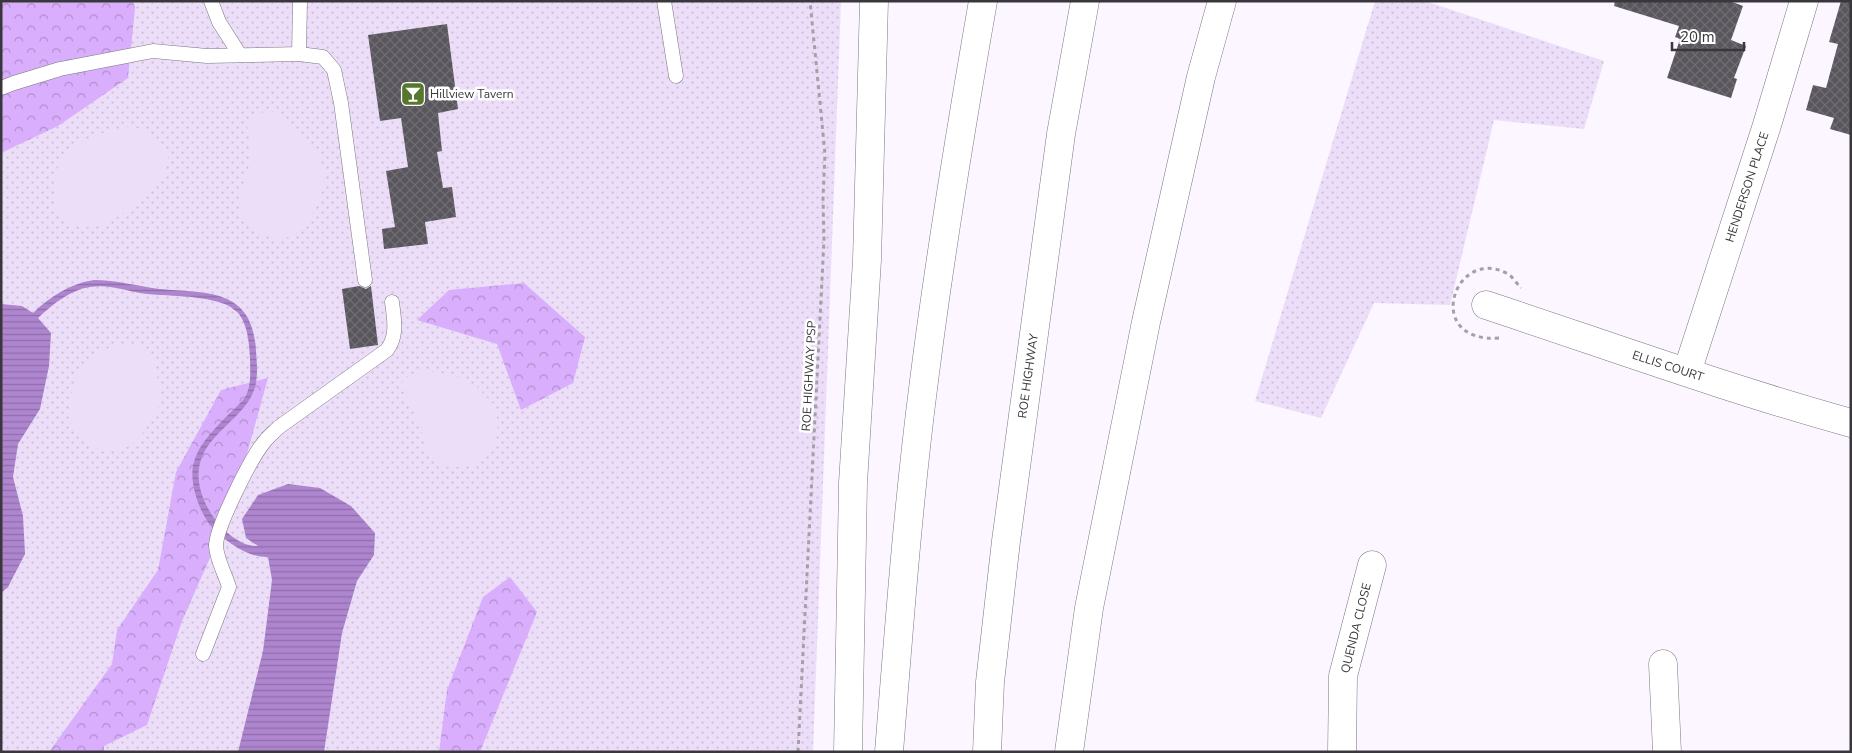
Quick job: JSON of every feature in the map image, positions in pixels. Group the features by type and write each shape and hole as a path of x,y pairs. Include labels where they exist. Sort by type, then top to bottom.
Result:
{"main road":[{"path":"848,752 852,482 867,260 874,1"},
{"path":"889,752 903,577 924,381 957,152 983,1"},
{"name":"ROE HIGHWAY","path":"987,752 990,682 1006,540 1061,134 1085,1"},
{"path":"1069,752 1089,608 1146,322 1201,76 1222,1"},
{"name":"HENDERSON PLACE","path":"1687,372 1767,125 1804,1"},
{"name":"ELLIS COURT","path":"1486,305 1687,372 1851,423"},
{"name":"QUENDA CLOSE","path":"1342,752 1344,676 1372,565"},
{"path":"1663,664 1667,752"}],"lane":[{"path":"211,1 219,22 240,56"},
{"path":"298,54 300,1"},
{"path":"664,1 676,76"},
{"path":"1,88 60,70 153,51 207,56 298,54 323,57 334,70 341,103 365,280"},
{"path":"203,654 229,587 218,560 217,536 228,508 255,456 265,441 279,427 387,350 394,334 392,302"}],"path":[{"name":"ROE HIGHWAY PSP","path":"798,752 824,240 825,154 810,1"}],"shaded area":[{"path":"1,1 841,1 813,752 1,752"},
{"path":"1375,1 1425,1 1604,61 1584,129 1494,120 1450,305 1374,303 1321,418 1255,401"},
{"path":"274,112 300,135 317,155 324,170 322,190 314,212 301,229 287,238 271,237 255,231 243,220 240,213 239,200 251,154 247,124 255,114"},
{"path":"126,127 143,129 159,141 168,157 165,175 148,195 109,223 82,228 57,215 54,195 55,178 59,164 67,153 91,137"},
{"path":"94,280 210,294 224,298 237,305 246,315 253,330 256,351 256,384 247,404 212,440 202,457 199,469 199,482 207,507 223,528 243,543 258,546 246,538 242,519 258,495 288,484 320,488 351,506 375,533 374,555 357,581 342,633 324,752 238,752 263,651 272,580 268,557 253,555 237,548 207,521 199,505 192,478 194,462 202,445 247,394 250,358 246,330 239,314 227,305 195,297 140,293 96,286 69,294 38,318 51,333 49,366 40,409 18,444 13,477 23,516 25,554 8,587 1,593 1,304 22,306 33,313 47,301 68,288"},
{"path":"135,345 153,356 159,389 158,409 143,433 131,445 114,451 98,449 77,434 71,421 72,392 75,381 85,363 98,352 115,347"},
{"path":"422,371 451,374 476,386 496,407 498,425 495,446 476,463 451,468 439,464 427,449 420,426 403,390 402,382 409,376"}],"green space":[{"path":"1,1 133,1 135,8 128,78 58,126 1,153"},
{"path":"524,283 585,337 573,383 521,410 497,344 417,320 449,290"},
{"path":"268,378 232,508 182,621 147,725 104,746 104,752 49,752 112,664 117,630 158,570 176,472 221,390"},
{"path":"510,577 537,612 480,752 439,752 447,690 483,597"}],"building":[{"path":"1615,1 1730,1 1743,6 1731,40 1746,46 1734,78 1737,79 1731,98 1667,78 1680,39 1675,37 1679,26 1614,6"},
{"path":"1841,1 1851,1 1851,135 1830,129 1834,118 1806,110 1813,85 1826,88 1838,44 1829,42"},
{"path":"447,24 458,109 438,113 442,151 437,152 443,188 452,187 456,217 425,222 428,244 384,249 382,229 395,227 386,171 408,167 401,118 380,121 368,35"},
{"path":"359,286 366,289 371,286 378,345 350,349 342,289"}],"place":[{"name":"Hillview Tavern","path":"413,94"}]}
